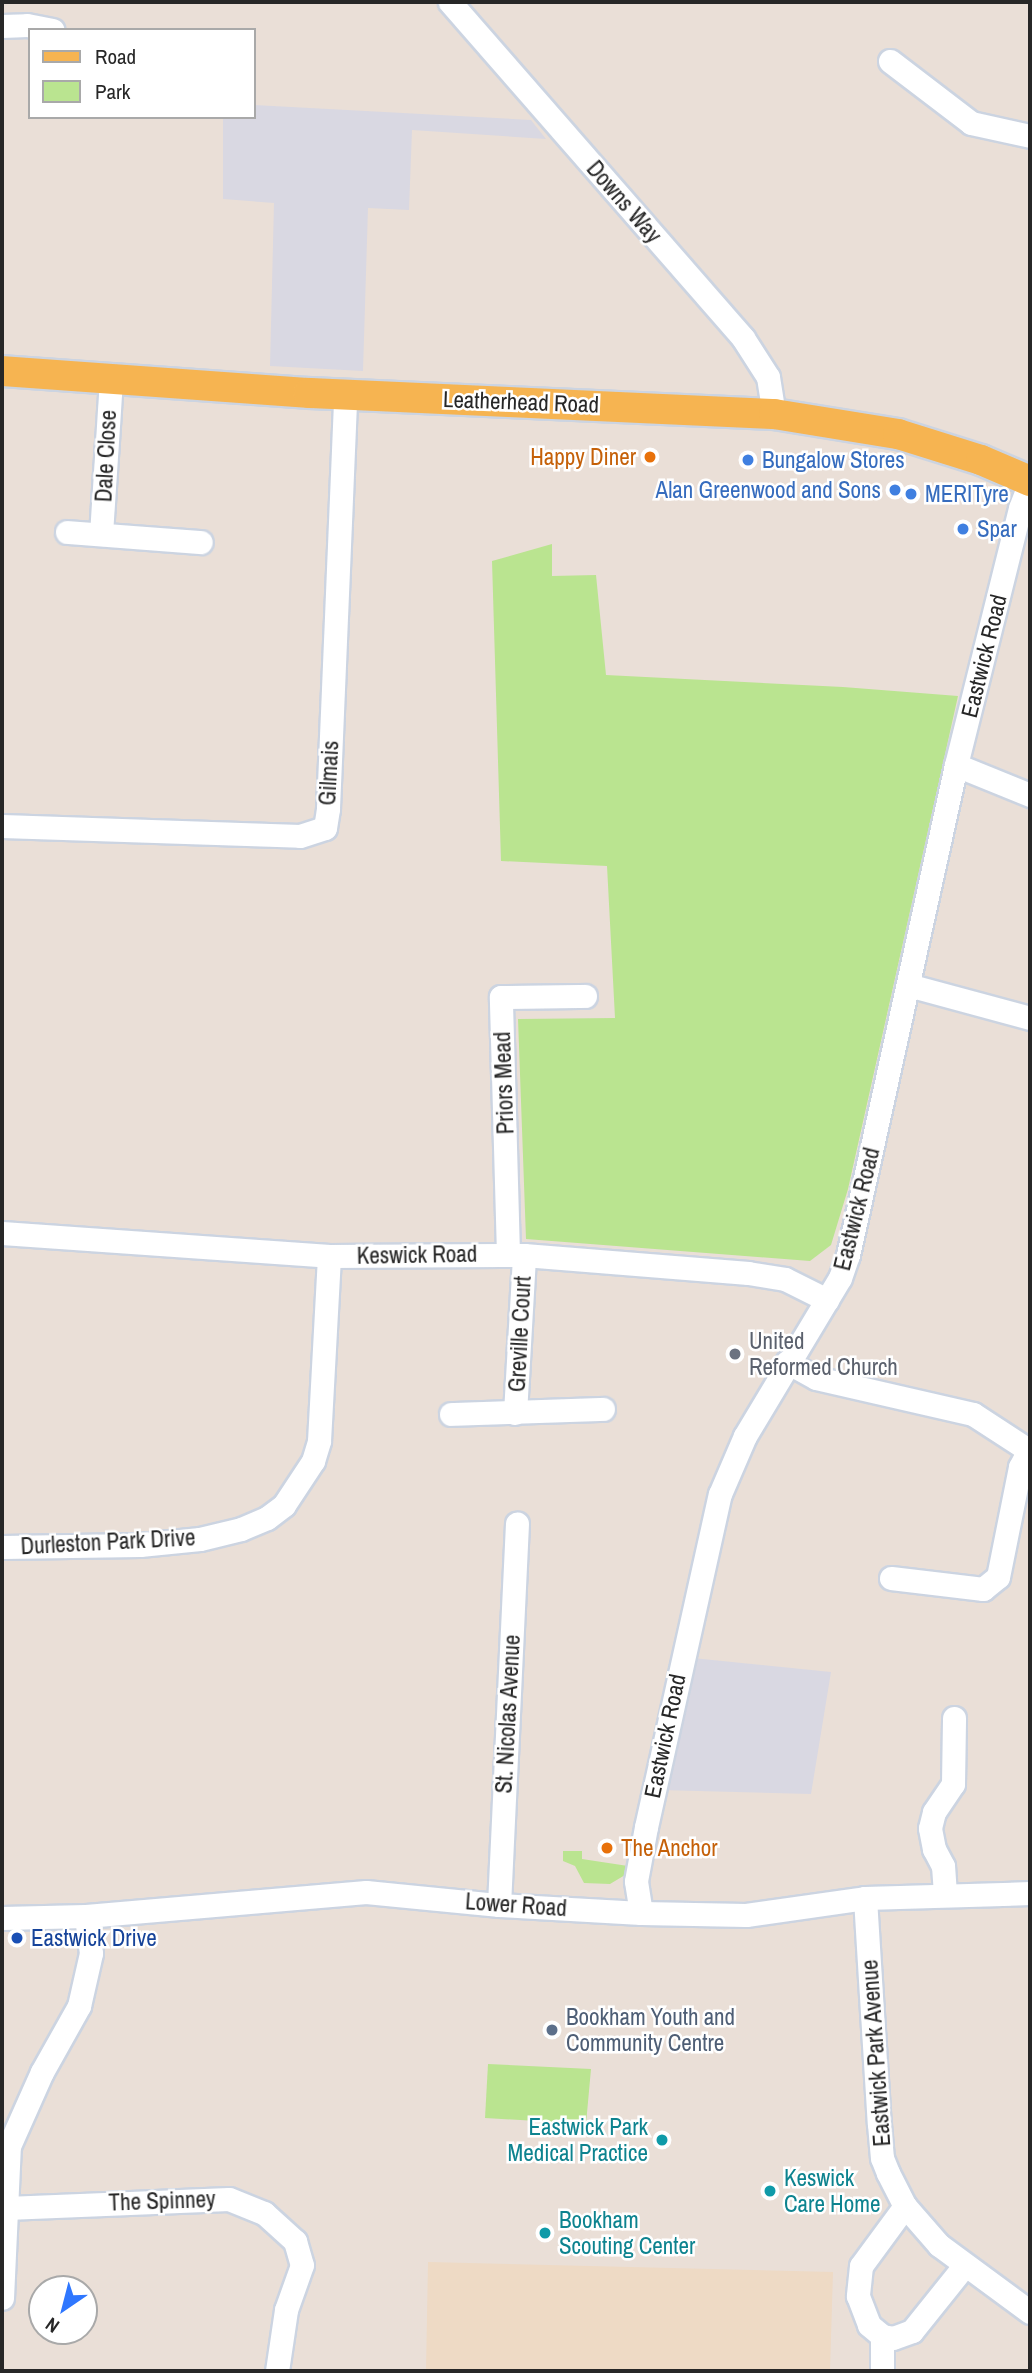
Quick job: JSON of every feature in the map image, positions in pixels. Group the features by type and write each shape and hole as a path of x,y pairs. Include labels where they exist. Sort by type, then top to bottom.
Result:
{"main road":[{"name":"Leatherhead Road","path":"2,371 345,394 774,414 898,434 981,460 1030,482"}],"street":[{"name":"Downs Way","path":"450,2 743,338 768,377 774,414"},
{"path":"2,26 27,25 43,28"},
{"path":"890,61 971,123 1030,136"},
{"name":"Dale Close","path":"101,534 111,379"},
{"name":"Gilmais","path":"2,826 300,836 325,828 345,394"},
{"name":"Eastwick Road","path":"641,1913 636,1881 646,1827 720,1494 744,1436 786,1362 827,1300 848,1255 956,765 1020,508 1030,482"},
{"name":"Dale Close","path":"67,532 201,542"},
{"path":"956,765 1030,795"},
{"path":"908,985 1030,1018"},
{"name":"Priors Mead","path":"516,1254 501,996 585,996"},
{"name":"Keswick Road","path":"2,1233 329,1256 516,1254 748,1273 785,1279 827,1300"},
{"name":"Greville Court","path":"516,1254 516,1413"},
{"name":"Durleston Park Drive","path":"2,1547 141,1545 200,1539 241,1529 267,1518 284,1504 313,1461 319,1441 329,1256"},
{"path":"786,1362 816,1378 973,1414 1030,1451 1020,1467 999,1577 983,1589 891,1578"},
{"name":"Greville Court","path":"451,1414 603,1409"},
{"name":"St. Nicolas Avenue","path":"499,1905 517,1523"},
{"path":"945,1894 943,1866 934,1849 930,1829 934,1812 953,1784 954,1718"},
{"name":"Lower Road","path":"2,1919 86,1916 366,1892 499,1905 641,1913 746,1915 865,1898 1030,1893"},
{"name":"Eastwick Park Avenue","path":"865,1898 882,2158 905,2206 932,2238 964,2266 1030,2312"},
{"path":"2,2298 9,2146 41,2072 79,2006 91,1952 86,1916"},
{"name":"The Spinney","path":"6,2208 229,2199 264,2213 295,2241 302,2265 286,2310 276,2371"},
{"path":"905,2206 868,2254 858,2278 858,2296 869,2325 882,2336 893,2338 912,2331 964,2266"},
{"path":"882,2336 882,2371"}],"shaded area":[{"path":"256,105 531,120 546,139 412,130 409,210 368,208 363,371 270,366 274,203 223,199 223,119 256,119"},
{"path":"683,1657 831,1672 811,1794 660,1790"},
{"path":"428,2262 833,2272 830,2371 426,2371"}],"green space":[{"path":"552,544 552,576 596,575 606,675 843,687 958,696 848,1189 831,1245 810,1261 526,1239 518,1019 615,1018 607,866 501,861 492,561"},
{"path":"563,1851 582,1851 582,1859 628,1866 625,1875 610,1884 584,1883 575,1866 563,1861"},
{"path":"488,2064 591,2069 586,2124 485,2118"}],"place":[{"name":"Happy Diner","path":"650,457"},
{"name":"Bungalow Stores","path":"748,460"},
{"name":"Alan Greenwood and Sons","path":"895,490"},
{"name":"MERITyre","path":"911,494"},
{"name":"Spar","path":"963,529"},
{"name":"United Reformed Church","path":"735,1354"},
{"name":"The Anchor","path":"607,1848"},
{"name":"Eastwick Drive","path":"17,1938"},
{"name":"Bookham Youth and Community Centre","path":"552,2030"},
{"name":"Eastwick Park Medical Practice","path":"662,2140"},
{"name":"Keswick Care Home","path":"770,2191"},
{"name":"Bookham Scouting Center","path":"545,2233"}]}
